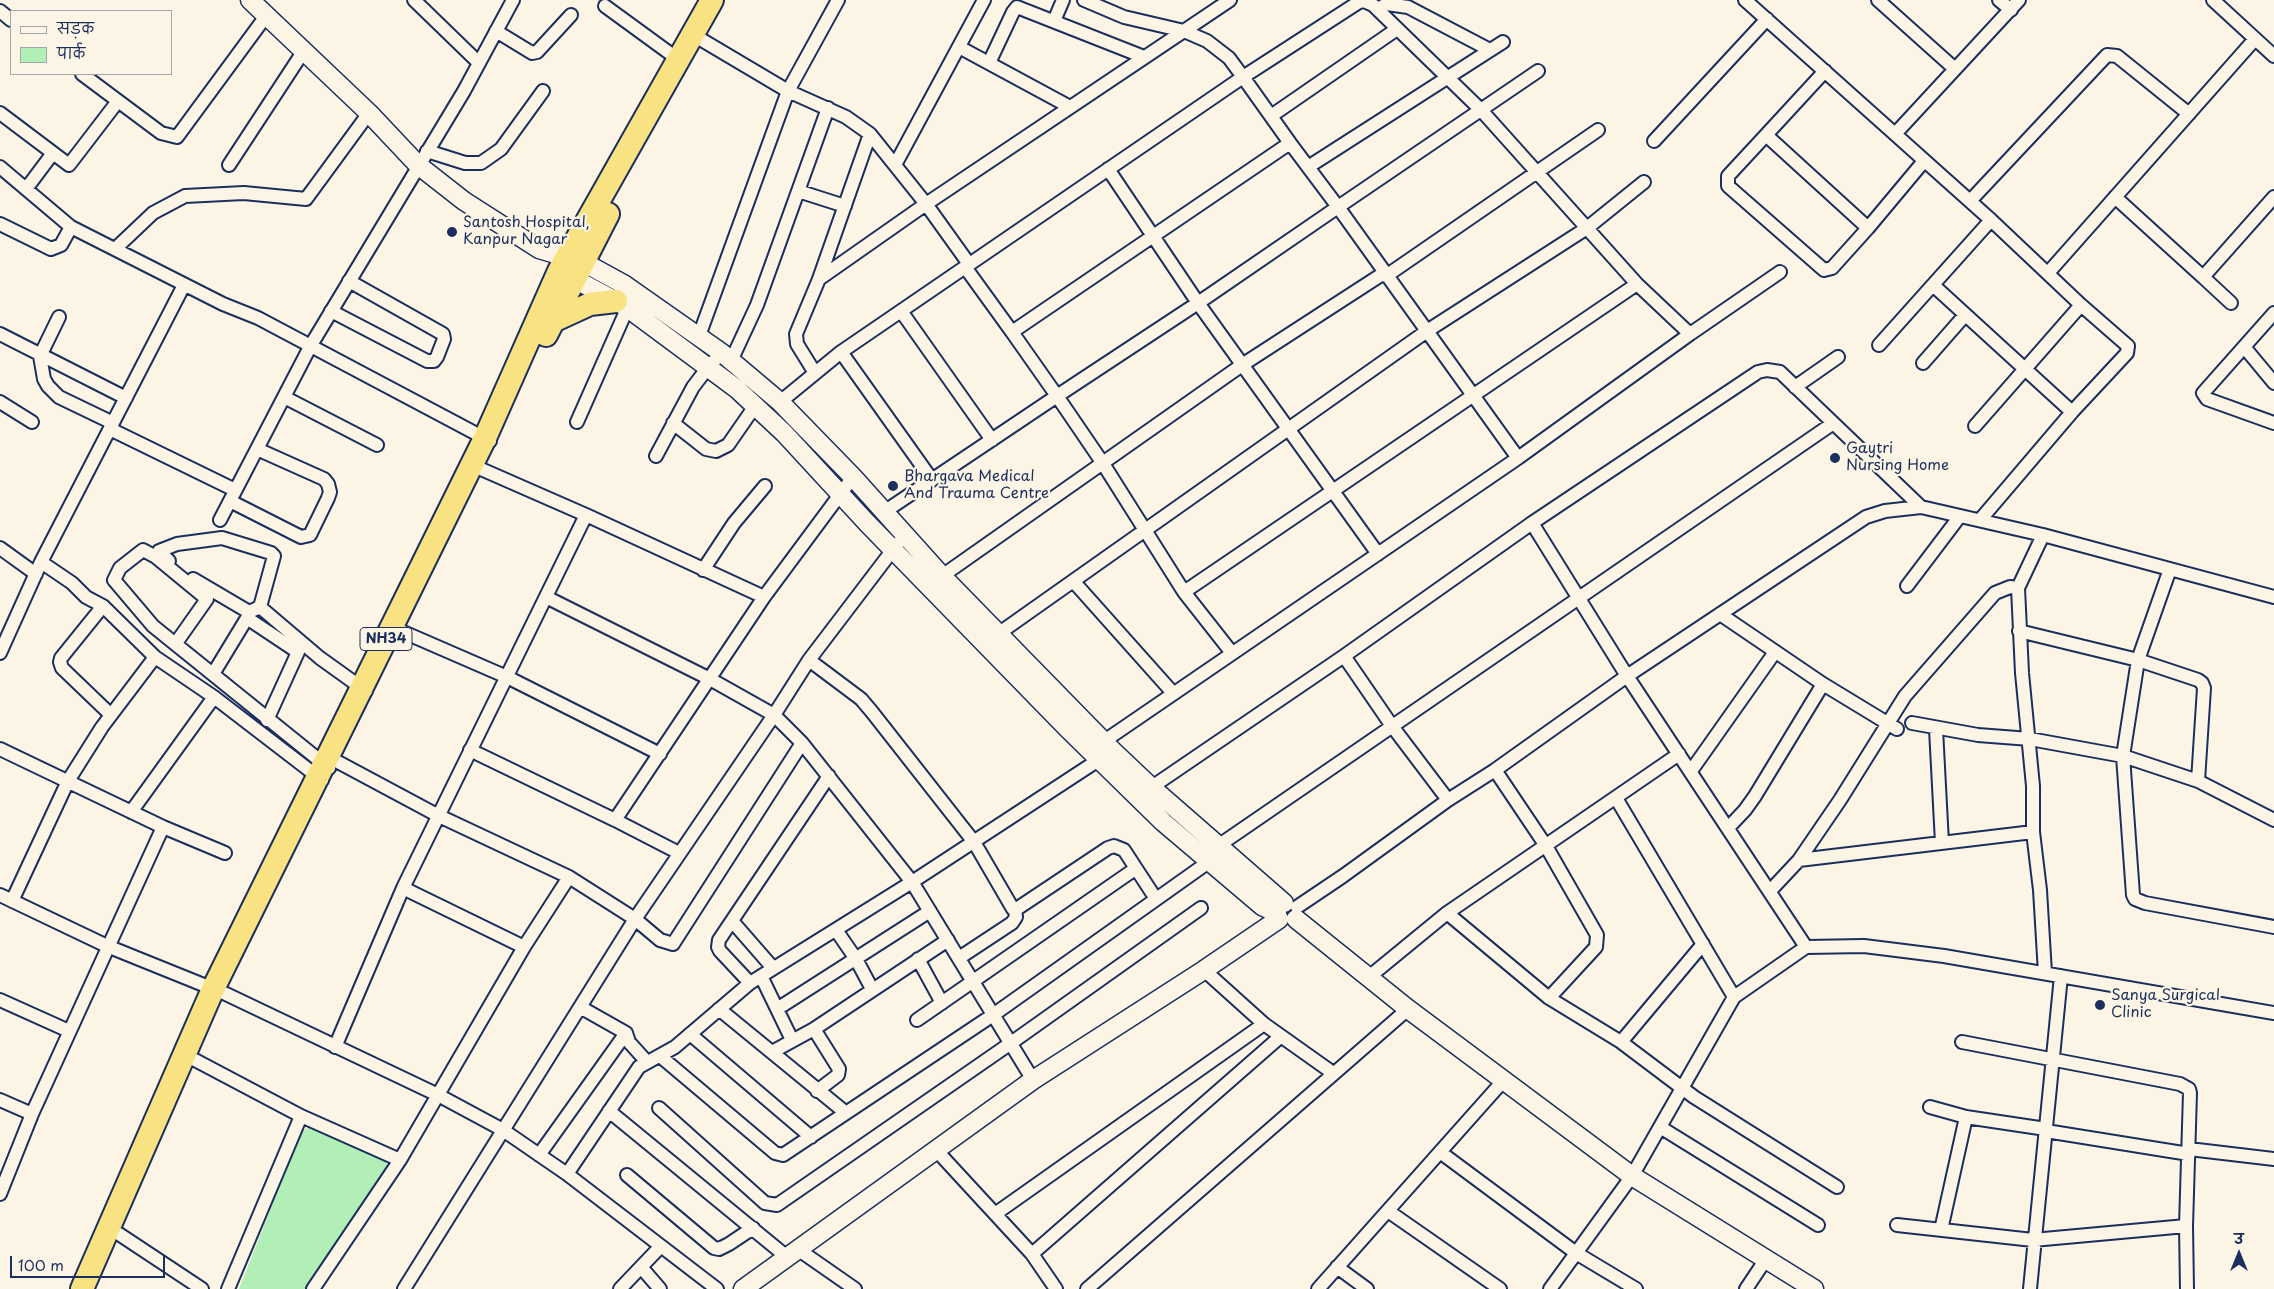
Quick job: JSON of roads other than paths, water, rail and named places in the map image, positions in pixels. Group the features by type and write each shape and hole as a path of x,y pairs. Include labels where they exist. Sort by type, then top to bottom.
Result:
{"highway":[{"name":"NH34","path":"366,691 401,630 481,469 490,441 571,266 712,0"},
{"name":"NH34","path":"82,1289 219,991 490,441 553,321 571,266 724,0"},
{"path":"553,321 590,304 622,305"},
{"name":"NH34","path":"96,1289 195,1060 219,991"}],"street":[{"path":"250,0 369,113 423,158 464,201 539,249 571,266 625,285 727,357 780,402 853,477 942,576 998,634 1098,750"},
{"path":"414,0 479,63"},
{"path":"220,520 311,345 464,91 514,0"},
{"path":"699,336 788,91 838,0"},
{"path":"895,165 984,0"},
{"path":"1054,20 1063,0"},
{"path":"1084,0 1124,17 1184,31 1207,41 1229,58 1518,458"},
{"path":"819,279 926,204 1230,0"},
{"path":"1745,0 1991,220 2129,349 2072,412 1980,520"},
{"path":"1878,0 1955,68"},
{"path":"1895,134 2015,5 1999,0"},
{"path":"2213,0 2274,56"},
{"path":"780,402 841,352 1243,77 1359,2 1364,1 1376,9 1482,110 1637,284 1690,334"},
{"path":"1376,9 1387,4 1408,7 1490,50"},
{"path":"605,6 679,60"},
{"path":"989,63 1017,7 1144,57"},
{"path":"0,11 10,19"},
{"path":"496,31 532,53 538,52 571,15"},
{"path":"83,75 161,133 177,137 266,16"},
{"path":"1654,141 1767,19"},
{"path":"1271,116 1397,29"},
{"path":"2048,273 2255,38"},
{"path":"702,40 788,91 846,117 870,134 926,204 1102,462 1184,592 1232,653"},
{"path":"1308,168 1503,42"},
{"path":"959,47 1070,107"},
{"path":"229,165 304,52"},
{"path":"1970,201 2107,55 2117,56 2189,114"},
{"path":"884,512 1538,71"},
{"path":"1825,71 1728,176 1728,186 1824,270 1832,268 1924,161"},
{"path":"423,158 481,163 501,149 543,91"},
{"path":"0,113 69,165 118,101"},
{"path":"656,456 693,387 708,366 727,357 751,320 828,108"},
{"path":"115,248 153,213 185,196 244,193 306,199 369,113"},
{"path":"942,576 1242,365 1385,274 1598,130"},
{"path":"815,373 797,344 796,334 819,279 870,134"},
{"path":"1766,134 1868,228"},
{"path":"1012,332 1290,143"},
{"path":"26,189 54,153"},
{"path":"0,167 71,227 311,345 490,441"},
{"path":"1108,169 1152,237 1378,554"},
{"path":"998,634 1427,331 1587,228 1644,182"},
{"path":"798,192 845,206"},
{"path":"2203,277 2274,197"},
{"path":"2115,198 2231,302"},
{"path":"1879,345 1991,220"},
{"path":"0,224 51,249 61,245 71,227"},
{"path":"571,266 708,366 755,406 893,549 1098,750 1214,854 1408,1009 1632,1176 1814,1289"},
{"path":"567,1174 639,1067 660,1056 690,1034 755,979 974,842 1173,693 1518,458 1690,334 1780,272"},
{"path":"331,311 427,361 434,361 437,357 444,338 443,334 349,281"},
{"path":"0,653 39,568 184,284"},
{"path":"1184,592 1637,284"},
{"path":"1933,285 2072,412"},
{"path":"577,422 622,305"},
{"path":"1975,426 2081,305"},
{"path":"901,311 992,440"},
{"path":"2274,313 2245,348 2205,390 2203,396 2274,423"},
{"path":"1923,363 1965,315"},
{"path":"59,318 40,356 44,379 59,397 232,495 301,537 310,535 328,498 330,492 328,484 324,479 257,449"},
{"path":"0,334 40,356 126,398"},
{"path":"2245,348 2274,383"},
{"path":"841,352 932,480"},
{"path":"1795,387 1838,357"},
{"path":"1145,793 1344,656 1532,522 1758,372 1767,370 1780,372 1832,424 1921,507"},
{"path":"284,397 377,445"},
{"path":"0,402 32,422"},
{"path":"673,423 706,449 716,451 728,445 755,406"},
{"path":"660,1056 779,1154 789,1153 993,1015 1156,899 1214,854 1392,726 1832,424"},
{"path":"481,469 586,515 764,598"},
{"path":"615,820 764,598 853,477"},
{"path":"703,570 734,523 765,486"},
{"path":"743,1289 1033,1080 1204,970 1287,912 1343,876 1448,800 1495,770 1627,676 1866,517 1885,510 1921,507 2043,535 2274,597"},
{"path":"335,1047 403,888 586,515"},
{"path":"1907,586 1960,516"},
{"path":"1532,522 1627,676 1806,947"},
{"path":"404,1289 580,1007 679,853 774,715 809,660 906,534"},
{"path":"2043,535 2018,588 2019,631 2030,739 2032,832 2040,890 2045,973"},
{"path":"222,538 271,553 274,556 260,607 250,612 187,575 159,552 177,544 222,538"},
{"path":"0,548 72,583 86,597 102,606 155,657 328,772 438,815 569,877 636,919 660,940 674,944 802,743"},
{"path":"176,643 208,599 143,550 120,568 114,580 153,626 176,643 328,772"},
{"path":"2170,569 2138,660 2123,756 2132,894 2135,899 2146,904 2274,927"},
{"path":"1074,582 1173,693"},
{"path":"1770,891 1798,860 1892,726 1905,696 1988,599 2001,590 2010,587 2018,588"},
{"path":"546,598 710,679 774,715 802,743 912,882 1033,1080"},
{"path":"102,606 60,662 62,668 112,715"},
{"path":"260,607 320,658 366,691"},
{"path":"1720,614 1823,684 1892,726"},
{"path":"213,674 247,618 298,652 267,720"},
{"path":"401,630 507,677 660,754"},
{"path":"2019,631 2138,660 2202,683 2204,688 2198,781"},
{"path":"1691,772 1775,652"},
{"path":"1344,656 1392,726 1448,800"},
{"path":"12,901 68,781 112,715 155,657"},
{"path":"809,660 862,699 974,842 1011,907 1015,909 1016,917 1012,923 959,958"},
{"path":"1728,828 1755,796 1823,684"},
{"path":"131,812 214,697"},
{"path":"1912,723 1936,729 1978,735 2030,739 2123,756 2198,781 2274,820"},
{"path":"1936,729 1942,843"},
{"path":"0,749 163,827 225,853"},
{"path":"470,750 679,853"},
{"path":"1369,977 1447,913 1679,754"},
{"path":"1495,770 1546,846 1596,930 1598,940 1596,946 1549,998"},
{"path":"792,1040 777,1009 755,979 718,947 719,940 829,776"},
{"path":"1616,798 1734,997"},
{"path":"0,1194 32,1114 107,946 163,827"},
{"path":"1798,860 2032,832"},
{"path":"1015,909 1108,848 1119,846 1124,850 1156,899"},
{"path":"917,1020 1135,869"},
{"path":"313,1289 400,1160 524,946 569,877"},
{"path":"403,888 524,946"},
{"path":"0,895 107,946 219,991 438,1095 503,1130 567,1174 717,1289"},
{"path":"659,1108 765,1203 777,1204 1011,1043 1201,908"},
{"path":"777,1009 930,911"},
{"path":"1447,913 1549,998 1621,1042 1694,1097 1837,1187"},
{"path":"732,921 774,968"},
{"path":"836,930 856,959 872,989"},
{"path":"772,1052 814,1029 948,940"},
{"path":"1621,1042 1703,944"},
{"path":"1550,1289 1632,1176 1734,997 1806,947 1864,946 1944,956 2274,1013"},
{"path":"918,959 942,1003"},
{"path":"1204,970 1280,1037 1333,1073"},
{"path":"2030,1289 2033,1240 2054,1059 2061,976"},
{"path":"0,1000 69,1031"},
{"path":"580,1007 626,1033 629,1042 647,1062"},
{"path":"719,1009 846,1113"},
{"path":"1087,1289 1408,1009"},
{"path":"995,1214 1264,1024"},
{"path":"814,1029 839,1069 838,1075 818,1091"},
{"path":"539,1155 626,1033"},
{"path":"690,1034 811,1137"},
{"path":"1032,1254 1280,1037"},
{"path":"1962,1042 2180,1084 2188,1089 2190,1093 2186,1226 2187,1289"},
{"path":"195,1060 301,1116 400,1160"},
{"path":"1318,1289 1504,1080"},
{"path":"0,1100 32,1114"},
{"path":"1930,1107 1966,1118 2189,1151 2274,1159"},
{"path":"609,1111 753,1228 793,1254 856,1289"},
{"path":"228,1289 301,1116"},
{"path":"1941,1230 1966,1118"},
{"path":"1660,1127 1818,1226"},
{"path":"937,1151 1032,1254 1056,1289"},
{"path":"1440,1152 1576,1253 1636,1289"},
{"path":"627,1175 714,1248 719,1249 729,1244 753,1228"},
{"path":"1388,1211 1500,1289"},
{"path":"1897,1225 2033,1240 2186,1226"},
{"path":"119,1234 202,1289"},
{"path":"620,1289 661,1246"},
{"path":"1746,1289 1766,1259"},
{"path":"1337,1267 1368,1289"},
{"path":"641,1268 660,1289"}],"place":[{"name":"Santosh Hospital, Kanpur Nagar","path":"452,232"},
{"name":"Gaytri Nursing Home","path":"1835,458"},
{"name":"Bhargava Medical And Trauma Centre","path":"893,486"},
{"name":"Sanya Surgical Clinic","path":"2100,1005"}]}
